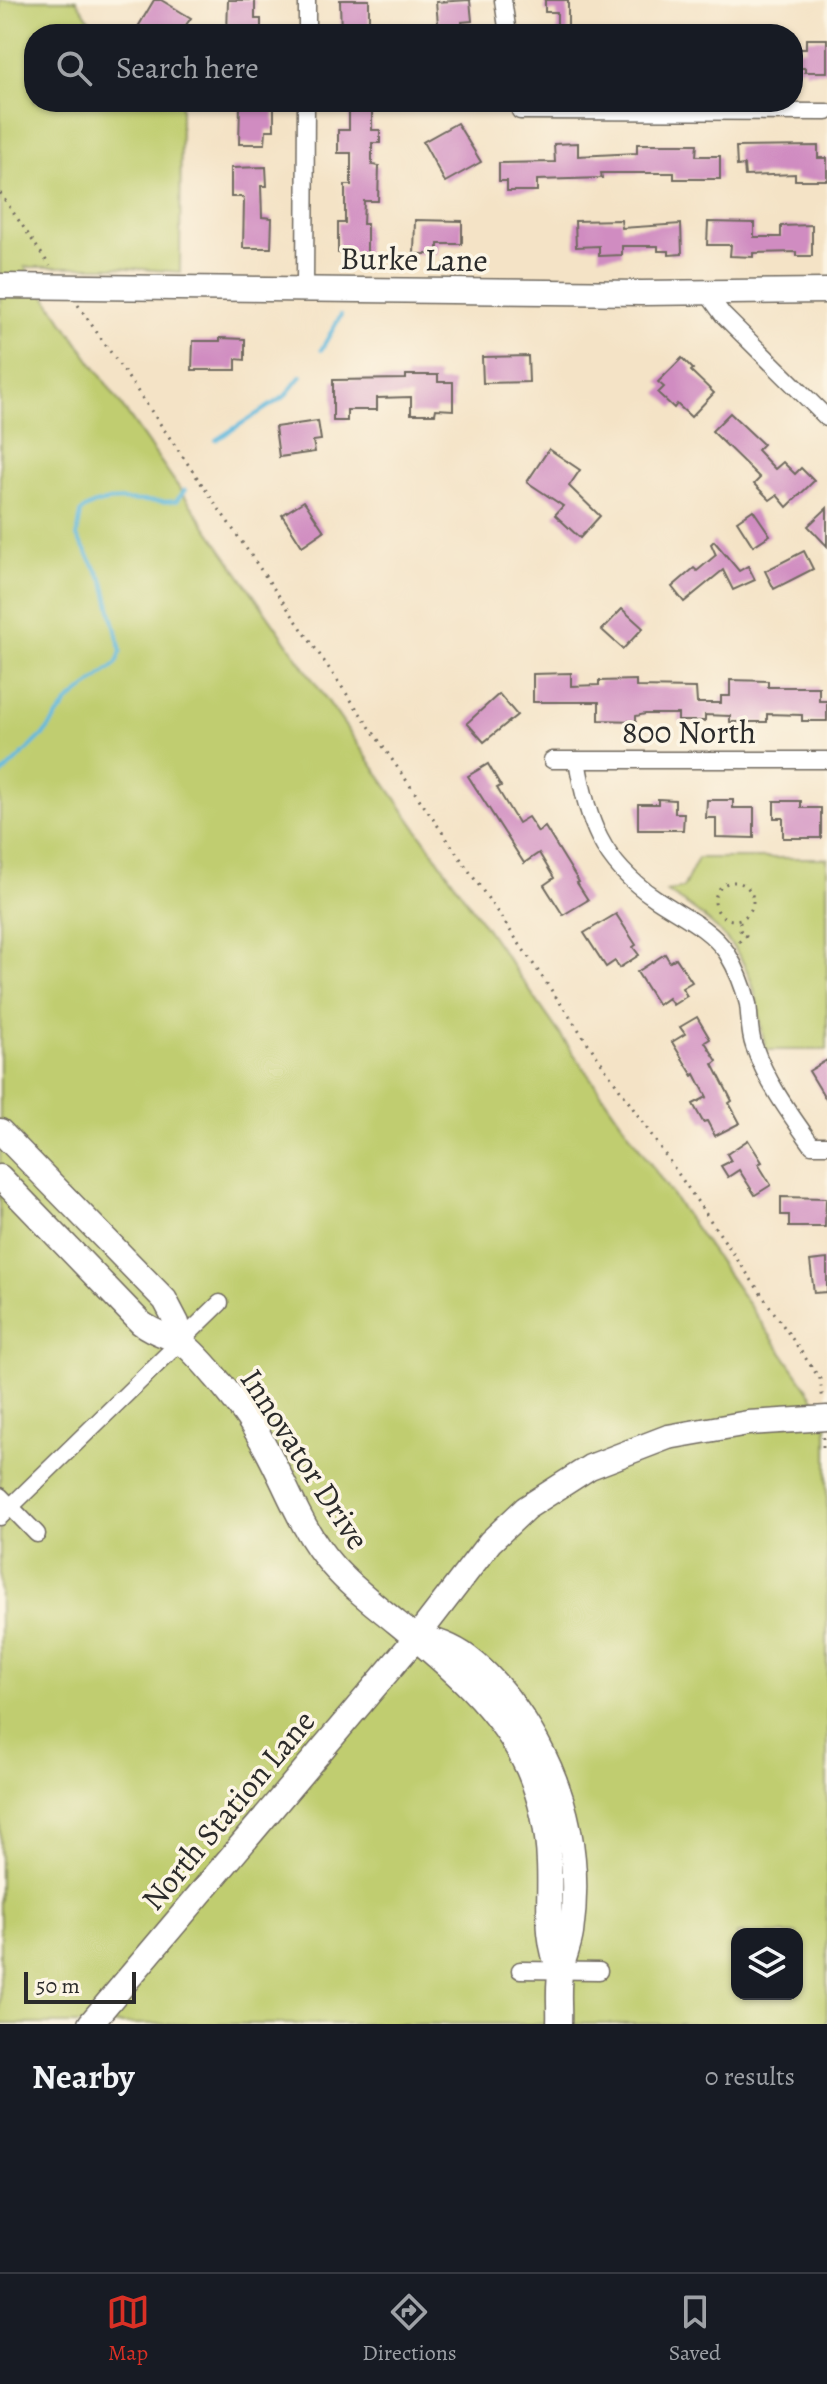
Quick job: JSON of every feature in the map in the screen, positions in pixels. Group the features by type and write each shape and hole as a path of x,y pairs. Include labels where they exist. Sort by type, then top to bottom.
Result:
{"main road":[{"name":"Burke Lane","path":"0,286 707,293 827,291"},
{"name":"Innovator Drive","path":"0,1131 165,1300 177,1323 180,1341"},
{"name":"Innovator Drive","path":"0,1177 141,1323 163,1337 180,1341 221,1384 250,1421 272,1458 297,1513 326,1558 357,1590 476,1692 511,1736 529,1772 546,1827 550,1866 550,1940 560,1971 559,2024"},
{"name":"North Station Lane","path":"90,2024 416,1638 451,1589 498,1533 526,1508 590,1467 641,1445 695,1430 773,1420 827,1418"}],"street":[{"path":"307,0 307,24"},
{"path":"503,0 507,24"},
{"path":"305,289 306,112"},
{"path":"803,112 827,112"},
{"path":"707,293 723,315 827,418"},
{"name":"800 North","path":"552,760 827,760"},
{"path":"577,760 584,804 596,833 610,855 638,884 707,931 725,951 747,1001 753,1042 762,1067 776,1093 820,1145"},
{"path":"37,1534 3,1506 220,1303"},
{"path":"520,1970 599,1971"}],"path":[{"path":"0,193 818,1376 823,1392 827,1392"},
{"path":"732,882 749,888 753,906 745,916 740,919 727,918 720,914 716,905 717,892 721,887 732,882"},
{"path":"753,906 760,907"},
{"path":"715,920 720,914"},
{"path":"736,944 746,935 740,930 740,919"}],"green space":[{"path":"0,0 76,0 92,24 24,24 24,112 181,112 180,272 117,267 25,267 827,1417 827,2024 0,2024"},
{"path":"698,858 827,858 827,1050 766,1050 755,994 742,961 710,922 667,892 683,888"}],"building":[{"path":"154,0 161,0 191,18 187,24 140,24"},
{"path":"228,0 255,0 255,19 261,19 261,24 227,24"},
{"path":"340,0 369,0 369,24 341,24"},
{"path":"470,0 472,21 438,24 436,2"},
{"path":"545,0 568,0 568,24 557,24 557,12 545,12"},
{"path":"806,39 827,39 827,72 805,72 803,49 806,49"},
{"path":"240,112 274,112 274,130 266,130 265,144 239,144"},
{"path":"349,112 372,112 372,130 380,130 380,143 372,143 372,165 379,166 378,201 364,201 367,254 338,253 338,223 345,223 345,185 351,185 351,153 338,153 338,130 349,130"},
{"path":"457,123 481,162 445,182 423,142"},
{"path":"578,143 578,156 637,153 637,144 697,144 696,156 720,156 720,179 674,179 674,173 601,173 602,178 537,180 537,191 507,191 507,181 499,181 499,163 555,162 554,144"},
{"path":"818,146 818,158 827,158 827,180 795,180 795,174 745,176 744,165 737,166 736,147"},
{"path":"266,167 267,186 261,186 262,217 272,218 271,248 243,248 244,201 243,197 231,197 231,168"},
{"path":"415,220 462,221 462,244 438,244 438,254 414,254"},
{"path":"621,220 622,228 681,224 682,254 669,255 669,251 658,251 658,246 622,246 622,255 599,256 599,246 576,247 575,221"},
{"path":"708,222 754,223 754,237 781,237 781,226 812,225 812,256 796,256 796,252 730,256 731,245 707,245"},
{"path":"220,338 245,339 245,360 236,359 236,370 192,370 193,341 220,341"},
{"path":"528,356 529,382 483,383 482,357"},
{"path":"682,358 714,393 691,417 677,404 674,408 658,393 664,387 658,382"},
{"path":"406,375 438,375 438,382 453,382 453,410 436,409 435,414 411,414 411,397 377,398 377,410 347,410 347,421 333,421 333,380 406,379"},
{"path":"730,413 763,444 757,450 775,469 783,462 795,474 801,468 814,481 787,507 777,495 770,500 754,484 760,478 712,431"},
{"path":"318,421 321,440 313,441 315,452 279,457 275,427"},
{"path":"549,449 580,470 569,486 600,516 580,538 555,515 563,506 527,482"},
{"path":"304,501 324,531 302,546 282,515"},
{"path":"827,508 827,546 808,526"},
{"path":"753,510 770,535 753,546 737,521"},
{"path":"714,541 739,571 748,566 755,580 733,590 723,570 684,602 672,587 694,568 697,571 716,555 711,544"},
{"path":"804,551 813,569 774,589 765,571"},
{"path":"622,609 643,628 623,649 602,630"},
{"path":"571,673 571,686 599,685 599,681 636,680 636,687 696,688 697,703 721,703 721,696 730,696 730,680 768,681 768,687 819,687 819,701 827,701 827,721 802,721 802,715 767,714 767,722 730,722 730,716 705,715 705,721 678,721 678,714 645,714 636,716 636,721 599,720 599,702 533,702 533,674"},
{"path":"499,694 517,715 484,742 467,723"},
{"path":"488,764 501,786 497,788 518,823 528,817 538,832 545,827 588,900 563,915 544,885 554,878 539,853 524,863 468,776"},
{"path":"658,799 675,800 675,813 684,813 683,830 638,830 638,804 658,804"},
{"path":"707,800 733,800 733,808 754,808 754,838 716,837 716,818 706,818"},
{"path":"774,801 801,801 801,808 821,808 821,838 783,838 783,818 774,818"},
{"path":"616,914 639,955 619,968 615,961 606,967 584,933"},
{"path":"665,954 670,962 676,958 692,982 682,988 687,996 673,1005 668,998 658,1005 637,972"},
{"path":"697,1017 710,1039 705,1042 717,1061 713,1064 740,1123 715,1136 693,1104 707,1097 672,1042 685,1034 680,1027"},
{"path":"827,1060 827,1101 809,1071"},
{"path":"748,1140 762,1162 758,1164 771,1185 755,1195 739,1170 728,1177 721,1166 731,1161 727,1154"},
{"path":"781,1197 826,1198 825,1227 789,1227 789,1215 781,1215"},
{"path":"827,1259 827,1292 814,1293 810,1261"}],"waterway":[{"path":"321,350 341,315"},
{"path":"216,440 285,396 301,376"},
{"path":"0,776 45,733 67,703 117,663 121,651 104,582 77,537 81,512 114,500 176,501 185,490"}]}
